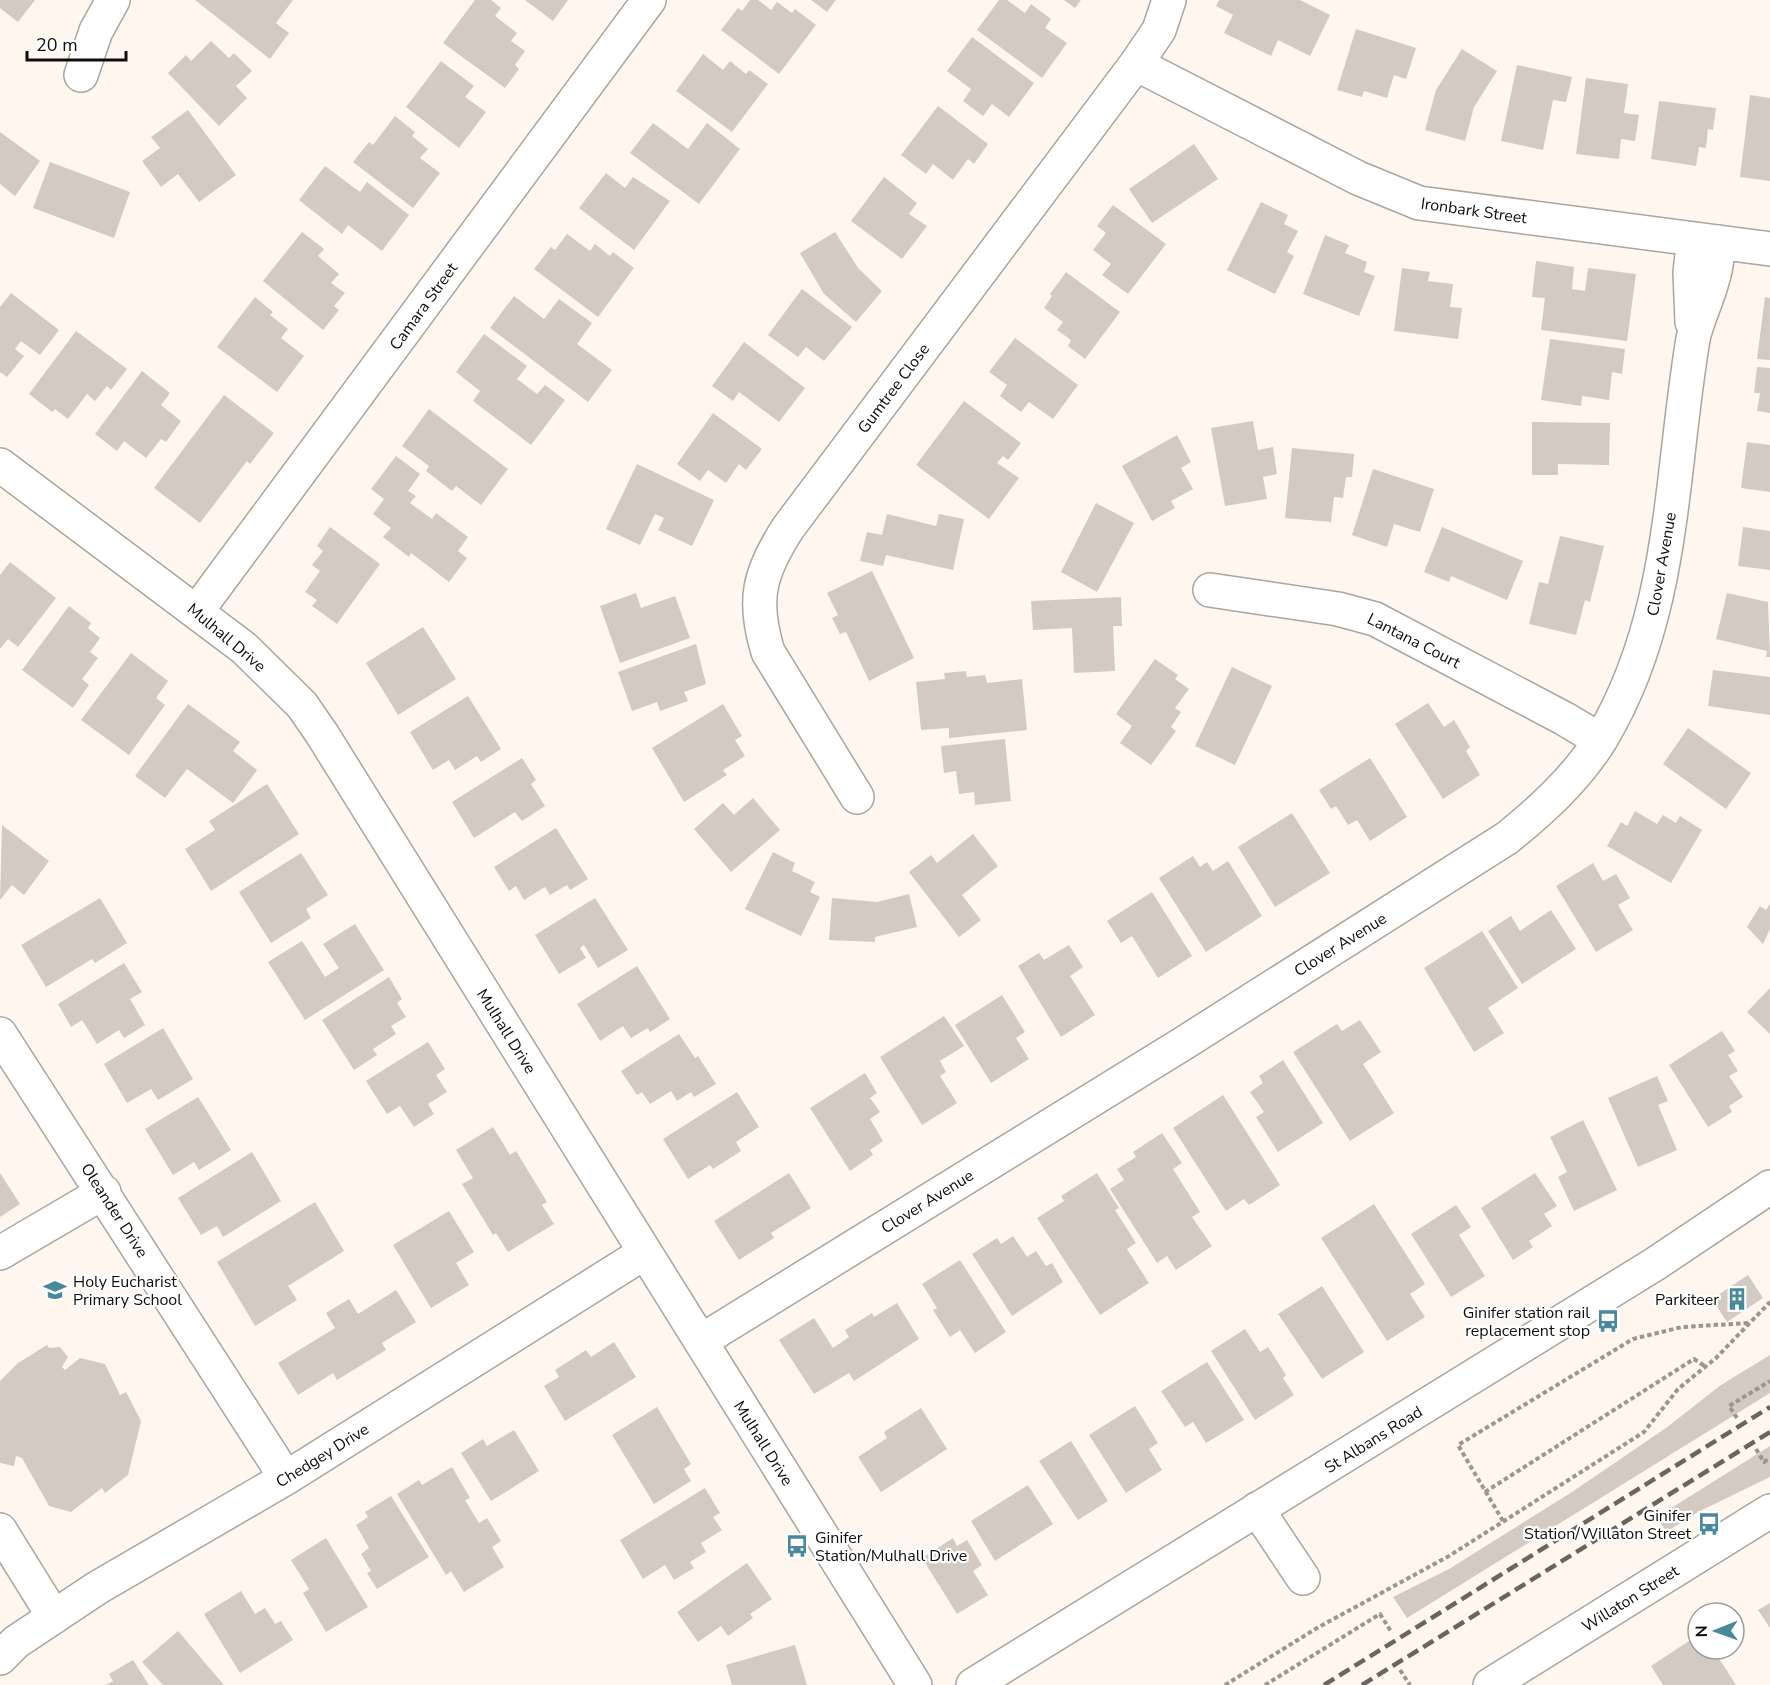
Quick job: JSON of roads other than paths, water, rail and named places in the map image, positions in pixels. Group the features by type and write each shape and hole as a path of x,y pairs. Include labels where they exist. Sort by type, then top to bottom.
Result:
{"street":[{"path":"81,75 96,31 113,0"},
{"name":"Camara Street","path":"197,611 649,0"},
{"name":"Gumtree Close","path":"857,797 768,652 760,627 758,604 765,567 788,528 1136,64 1159,30 1169,0"},
{"name":"Ironbark Street","path":"1136,64 1358,178 1419,203 1770,249"},
{"name":"Clover Avenue","path":"701,1341 1174,1049 1507,838 1539,812 1580,767 1600,740 1632,678 1644,646 1662,579 1694,336 1690,272 1706,241"},
{"name":"Mulhall Drive","path":"0,465 197,611 272,674 302,705 915,1685"},
{"name":"Lantana Court","path":"1210,590 1338,609 1375,619 1565,719 1600,740"},
{"name":"Oleander Drive","path":"0,1034 104,1192 286,1478"},
{"name":"St Albans Road","path":"973,1685 1655,1264 1770,1187"},
{"path":"0,1253 104,1192"},
{"name":"Chedgey Drive","path":"0,1658 16,1642 97,1588 286,1478 644,1253"},
{"path":"1257,1509 1303,1578"},
{"name":"Willaton Street","path":"1490,1685 1770,1511"},
{"path":"0,1530 54,1617"}],"railway":[{"path":"1324,1685 1770,1407"},
{"path":"1362,1685 1770,1432"}],"place":[{"name":"Holy Eucharist Primary School","path":"55,1290"},
{"name":"Parkiteer","path":"1737,1299"},
{"name":"Ginifer station rail replacement stop","path":"1608,1321"},
{"name":"Ginifer Station/Willaton Street","path":"1709,1524"},
{"name":"Ginifer Station/Mulhall Drive","path":"797,1546"}]}
